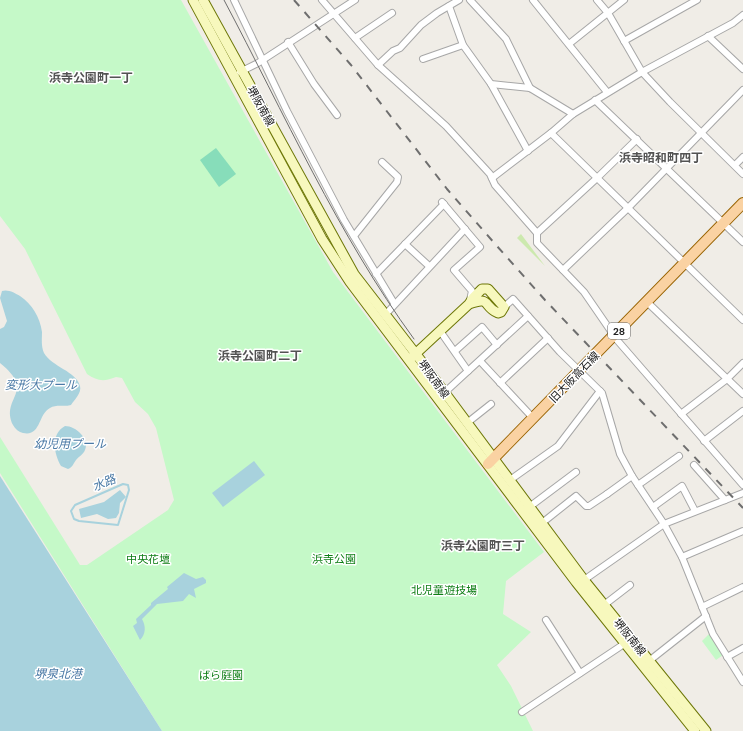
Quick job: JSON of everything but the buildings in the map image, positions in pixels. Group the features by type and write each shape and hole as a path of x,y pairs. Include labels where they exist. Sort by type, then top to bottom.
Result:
{"main road":[{"name":"堺阪南線","path":"193,0 347,262 385,314 412,357 444,393 467,423 491,462 510,480 526,509 542,523 604,605 628,641 649,661 706,731"},
{"name":"堺阪南線","path":"203,0 237,74 334,259 412,357 695,731"},
{"name":"旧大阪高石線","path":"491,462 743,203"},
{"path":"412,357 469,304 480,291 487,289 501,302 504,307"}],"street":[{"path":"234,0 262,60 354,236 394,303"},
{"path":"322,0 378,65 446,126 492,178 501,192 537,233 537,243 584,292 614,337 743,484"},
{"path":"237,74 262,60 355,0"},
{"path":"378,65 393,51 400,48 421,25 437,13 459,0"},
{"path":"470,0 506,39 530,88"},
{"path":"533,0 607,92"},
{"path":"597,0 608,13 642,72 670,102 743,174"},
{"path":"569,44 624,0"},
{"path":"624,41 697,0"},
{"path":"449,6 464,45 491,84 528,151"},
{"path":"355,38 392,12"},
{"path":"492,178 551,133 573,114 607,92 733,23 743,15"},
{"path":"708,36 743,69"},
{"path":"288,42 314,84 337,115"},
{"path":"423,59 464,45"},
{"path":"491,84 530,88 573,114"},
{"path":"563,270 667,169 743,90"},
{"path":"595,100 743,242"},
{"path":"551,133 743,320"},
{"path":"537,233 637,139"},
{"path":"735,165 743,157"},
{"path":"354,236 397,182 398,177 382,162"},
{"path":"376,274 443,203 480,247 454,270 472,291 469,304"},
{"path":"385,314 428,266 465,229"},
{"path":"405,244 428,266"},
{"path":"504,307 513,299 548,338 602,393 620,454 632,476 664,524 682,557 713,634 743,682"},
{"path":"647,302 743,394"},
{"path":"444,393 528,316"},
{"path":"455,351 482,327 497,345"},
{"path":"440,331 468,371"},
{"path":"500,383 548,338"},
{"path":"480,361 533,418"},
{"path":"681,414 727,379 743,363"},
{"path":"510,480 558,446 600,391"},
{"path":"467,423 491,404"},
{"path":"704,441 743,411"},
{"path":"638,485 678,456"},
{"path":"694,465 725,500"},
{"path":"526,509 576,472"},
{"path":"542,523 576,496 586,506 589,506 632,476"},
{"path":"653,507 682,486 695,511"},
{"path":"584,580 664,524 743,493"},
{"path":"682,557 743,531"},
{"path":"604,605 630,585"},
{"path":"702,607 743,589"},
{"path":"649,661 706,616"},
{"path":"546,620 580,673"},
{"path":"522,712 628,641"},
{"path":"727,658 743,648"}],"green space":[{"name":"浜寺公園","path":"0,0 181,0 333,272 544,552 506,581 503,614 531,632 497,665 511,686 533,731 162,731 0,473 0,437 80,565 87,565 168,510 174,500 156,428 148,414 135,402 122,378 116,377 108,380 101,380 87,374 25,249 0,216"},
{"path":"216,148 236,174 219,187 200,160"},
{"path":"521,234 545,266 517,238"},
{"path":"711,632 723,655 716,660 702,641"}],"water":[{"name":"変形大プール","path":"2,291 9,291 20,296 32,307 41,326 44,353 52,362 74,376 80,386 79,394 71,405 55,406 50,408 43,415 33,432 29,433 23,433 16,429 10,416 17,388 16,381 11,373 0,363 0,329 4,327 7,321 0,298"},
{"name":"幼児用プール","path":"65,426 73,428 81,434 86,442 83,453 68,469 61,466 55,450 55,439 57,434"},
{"path":"254,461 265,475 223,507 212,493"},
{"name":"堺泉北港","path":"0,476 162,731 0,731"},
{"path":"120,490 126,497 120,503 119,513 116,518 108,519 97,514 81,518 79,509 104,502"},
{"path":"184,573 196,579 203,577 206,580 206,583 194,589 196,598 189,594 183,601 157,604 142,619 145,630 140,640 133,626 137,623 136,619 151,605 151,603 168,589 167,587"}],"waterway":[{"name":"水路","path":"123,484 128,485 129,490 118,525 79,521 74,519 71,511 75,505 123,484"}],"tram line":[{"path":"224,0 336,216 386,299 414,339"}],"railway":[{"path":"294,0 351,65 447,189 496,245 545,300 743,508"}],"district":[{"name":"浜寺公園町一丁","path":"91,78"},
{"name":"浜寺昭和町四丁","path":"661,158"},
{"name":"浜寺公園町二丁","path":"260,356"},
{"name":"浜寺公園町三丁","path":"483,546"}],"park label":[{"name":"中央花壇","path":"148,559"},
{"name":"北児童遊技場","path":"444,590"},
{"name":"ばら庭園","path":"221,675"}]}
